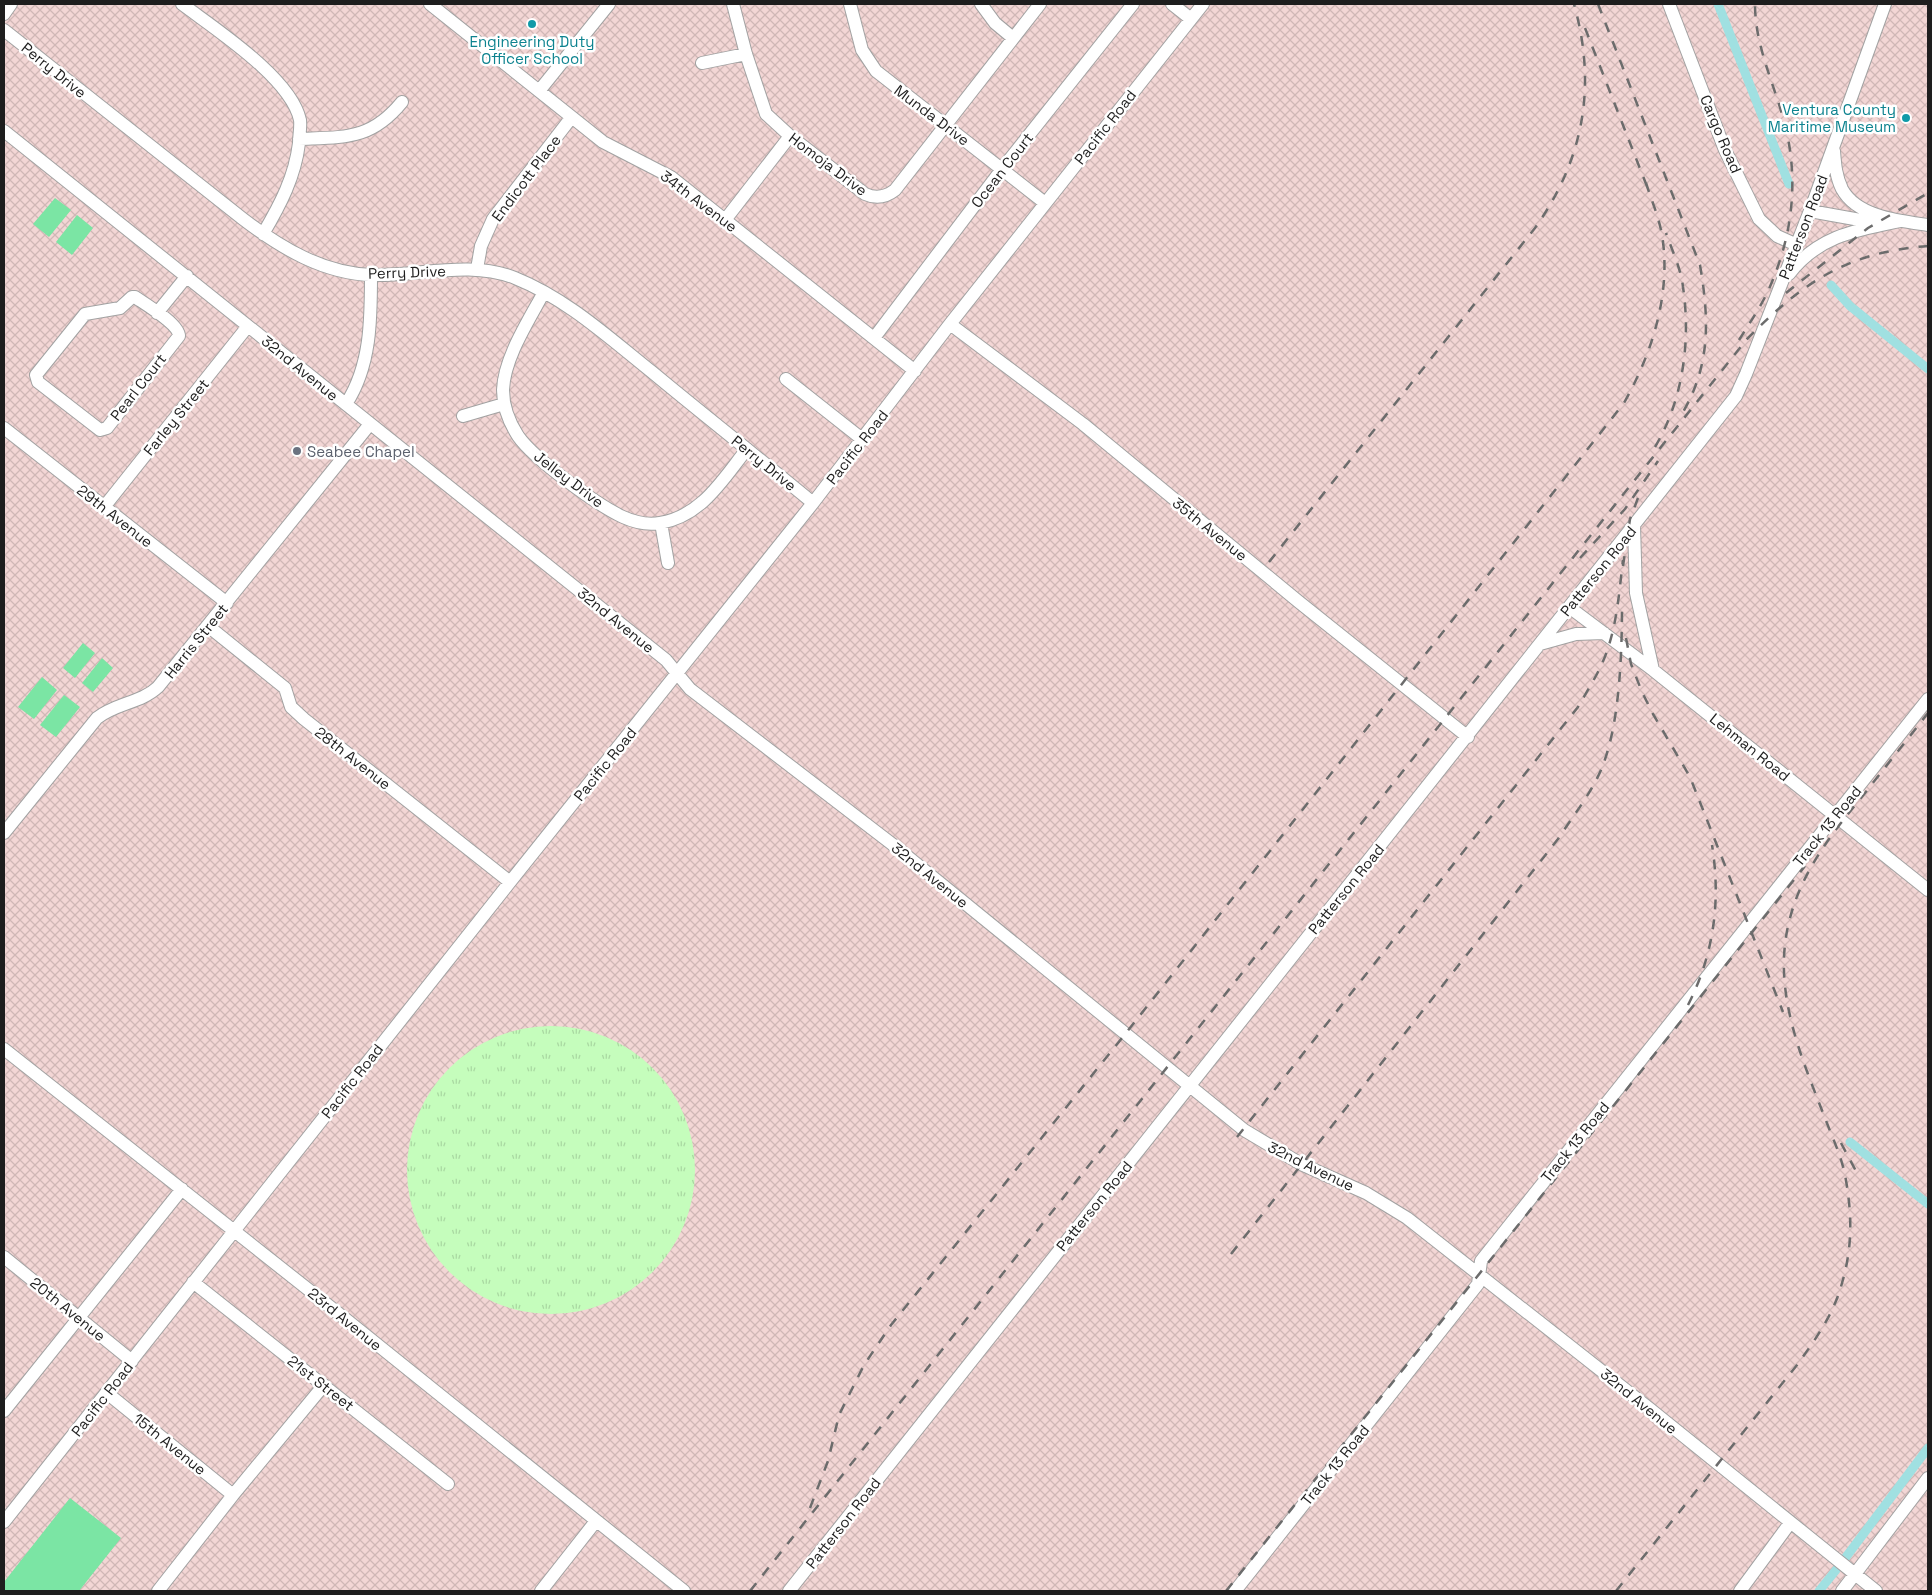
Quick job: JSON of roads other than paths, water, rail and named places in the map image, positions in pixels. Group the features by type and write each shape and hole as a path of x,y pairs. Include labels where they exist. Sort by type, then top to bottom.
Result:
{"street":[{"path":"4,14 11,4"},
{"path":"182,4 256,62 291,98 296,109 300,121 297,154 289,184 263,234"},
{"name":"34th Avenue","path":"430,4 571,118 614,148 667,174 915,371"},
{"path":"539,91 609,4"},
{"name":"Homoja Drive","path":"733,4 746,54 766,114 790,136 865,194 877,197 889,194 895,190 1040,4"},
{"name":"Munda Drive","path":"850,4 862,50 876,71 1045,203"},
{"path":"981,4 995,23 1013,38"},
{"name":"Ocean Court","path":"874,338 1002,169 1133,4"},
{"path":"1172,4 1191,19"},
{"name":"Pacific Road","path":"4,1522 510,882 813,503 950,324 1203,4"},
{"name":"Cargo Road","path":"1669,4 1726,150 1758,219 1777,236 1797,245"},
{"name":"Patterson Road","path":"789,1591 1062,1244 1191,1086 1468,737 1736,396 1812,207 1883,7"},
{"name":"Perry Drive","path":"4,30 263,234 297,254 327,268 371,275 477,269 499,273 516,278 575,310 813,503"},
{"path":"702,63 746,54"},
{"path":"299,139 344,138 366,132 386,120 402,102"},
{"name":"Endicott Place","path":"477,269 481,246 493,220 571,118"},
{"name":"32nd Avenue","path":"4,131 666,660 690,689 900,850 1244,1130 1301,1164 1388,1205 1428,1234 1643,1403 1876,1591"},
{"path":"725,220 790,136"},
{"path":"1834,146 1836,169 1842,190 1855,204 1875,214 1900,222 1928,225"},
{"path":"1812,207 1875,214"},
{"path":"1812,207 1884,225"},
{"path":"1780,287 1794,268 1816,248 1850,232 1900,222"},
{"path":"346,404 360,377 366,357 371,312 371,275"},
{"path":"158,313 187,276"},
{"name":"Jelley Drive","path":"544,292 515,347 508,365 504,382 504,404 513,427 523,442 581,491 622,517 643,523 661,523 687,514 704,502 747,449"},
{"name":"Pearl Court","path":"132,297 135,297 158,313 177,330 179,336 104,430 100,430 38,382 36,375 85,314 123,307 132,297"},
{"name":"35th Avenue","path":"950,324 1083,424 1468,737"},
{"name":"Farley Street","path":"104,507 248,326"},
{"path":"786,379 862,439"},
{"path":"463,416 504,404"},
{"name":"Harris Street","path":"4,833 97,718 116,706 152,693 227,604 370,424"},
{"name":"29th Avenue","path":"4,428 227,604"},
{"path":"661,523 668,563"},
{"path":"1634,526 1636,594 1653,670"},
{"name":"Lehman Road","path":"1569,607 1653,670 1928,890"},
{"name":"28th Avenue","path":"208,626 286,688 292,709 510,882"},
{"path":"1540,644 1576,634 1604,633"},
{"name":"Track 13 Road","path":"1234,1591 1478,1284 1481,1261 1928,699"},
{"name":"23rd Avenue","path":"4,1049 234,1230 684,1591"},
{"path":"4,1412 182,1190"},
{"name":"20th Avenue","path":"4,1257 132,1361"},
{"name":"21st Street","path":"194,1282 448,1484"},
{"path":"158,1591 233,1495 324,1384"},
{"name":"15th Avenue","path":"107,1393 233,1495"},
{"path":"1842,1591 1928,1478"},
{"path":"541,1591 596,1521"},
{"path":"1740,1591 1790,1523"}],"waterway":[{"path":"1718,4 1789,184"},
{"path":"1831,285 1850,306 1928,369"},
{"path":"1850,1142 1928,1204"},
{"path":"1846,1557 1928,1448"},
{"path":"1819,1591 1836,1570"}],"railway":[{"path":"1269,562 1535,228 1552,202 1565,175 1582,121 1585,93 1584,64 1581,34 1574,4"},
{"path":"1598,4 1700,265 1706,322 1703,358 1699,376 1683,412"},
{"path":"1739,340 1765,297 1777,269 1784,248 1792,204 1791,159 1788,136 1764,60 1755,4"},
{"path":"1585,28 1648,189"},
{"path":"810,1508 828,1461 839,1415 864,1365 891,1325 1126,1033 1624,403 1634,385 1650,346 1661,305 1664,284 1662,235 1646,183"},
{"path":"1786,293 1868,228 1928,193"},
{"path":"1655,447 1665,429 1672,410 1678,390 1685,349 1686,328 1682,280 1666,233"},
{"path":"750,1591 1747,339 1787,302 1828,274 1850,263 1873,255 1899,249 1928,246"},
{"path":"1580,558 1625,509 1658,461"},
{"path":"1623,566 1630,519 1638,498"},
{"path":"1237,1137 1578,707 1604,659 1612,635 1623,560"},
{"path":"1231,1254 1558,839 1592,788 1607,752 1616,711 1619,688 1622,603"},
{"path":"1626,638 1631,664 1642,692 1690,777 1783,1012"},
{"path":"1616,1591 1797,1365 1823,1326 1839,1294 1846,1269 1850,1242 1850,1216 1845,1175 1836,1146 1806,1070 1791,1020 1784,970 1785,944 1796,900 1820,852 1928,713"},
{"path":"1688,1005 1704,966 1713,927 1716,886 1712,845"},
{"path":"1226,1591 1805,866"},
{"path":"1841,1143 1857,1173"}],"place":[{"name":"Engineering Duty Officer School","path":"532,24"},
{"name":"Ventura County Maritime Museum","path":"1906,118"},
{"name":"Seabee Chapel","path":"297,451"}]}
